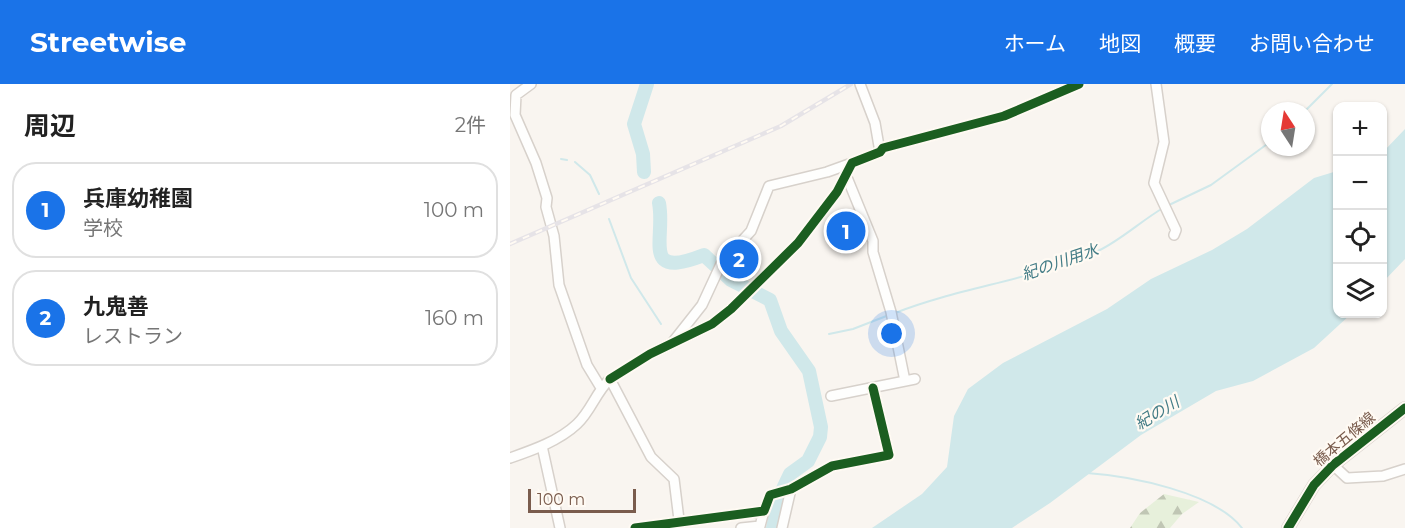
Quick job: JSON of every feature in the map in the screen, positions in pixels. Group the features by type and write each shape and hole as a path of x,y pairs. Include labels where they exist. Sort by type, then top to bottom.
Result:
{"main road":[{"name":"橋本五條線","path":"1288,528 1314,485 1333,465 1405,408"}],"street":[{"path":"531,84 516,95 515,115 547,198 546,207 554,236 560,285 587,365 601,388"},
{"path":"860,84 869,103 880,152"},
{"path":"671,344 702,305 718,269 751,231 769,186 827,172 880,152 883,148 1004,116 1079,84"},
{"path":"1156,84 1164,141 1154,183 1176,230 1174,235"},
{"path":"510,458 542,447 577,424 601,388 610,379 671,344 712,324 750,290 804,235 833,198 852,163"},
{"path":"846,175 873,241 873,252 891,314 905,381"},
{"path":"610,379 651,458 674,480 680,524"},
{"path":"831,396 915,379"},
{"path":"741,528 760,526 770,495 784,491 832,466 889,454 873,387"},
{"path":"542,447 560,528"},
{"path":"1333,465 1347,478 1383,476 1405,469"},
{"path":"782,528 784,491"},
{"path":"635,528 680,524 764,511"}],"green space":[{"path":"1164,494 1199,502 1182,514 1170,528 1130,528 1140,513"}],"water":[{"path":"1405,129 1405,259 1387,278 1387,156 1387,148"},
{"name":"紀の川","path":"1333,172 1333,318 1347,318 1314,348 1253,381 1216,391 1141,435 1050,503 1012,528 872,528 922,494 947,467 954,416 968,389 1003,363 1107,309 1151,279 1212,250 1247,229 1314,178"}],"building":[{"path":"741,252 747,258 738,267 732,262"}],"waterway":[{"path":"644,172 643,154 634,124 647,84"},
{"name":"紀の川用水","path":"1314,102 1332,84"},
{"name":"紀の川用水","path":"1169,205 1211,185 1261,149"},
{"name":"紀の川用水","path":"561,159 567,160"},
{"name":"紀の川用水","path":"575,162 590,175 599,194"},
{"path":"659,203 659,242 663,259 671,262 684,261 704,255 731,280 770,300 781,331 809,371 821,427 820,437 808,461 790,474 780,495 773,528"},
{"name":"紀の川用水","path":"895,313 945,296 1023,277 1073,261 1106,247 1163,208"},
{"name":"紀の川用水","path":"609,219 631,278 661,324"},
{"name":"紀の川用水","path":"829,334 853,329 889,315"},
{"path":"1087,473 1148,482 1170,488 1212,505 1229,515 1242,528"}],"railway":[{"path":"510,244 781,126 851,84"}],"cycle path":[{"path":"610,379 650,354 712,324 731,309 798,243 837,192 852,163 880,152 883,148 1004,116 1079,84"},
{"path":"635,528 764,511 770,495 791,489 832,466 889,455 873,388"},
{"path":"1288,528 1314,485 1333,465 1405,408"}],"place":[{"name":"兵庫幼稚園","path":"846,231"},
{"name":"九鬼善","path":"739,259"}]}
